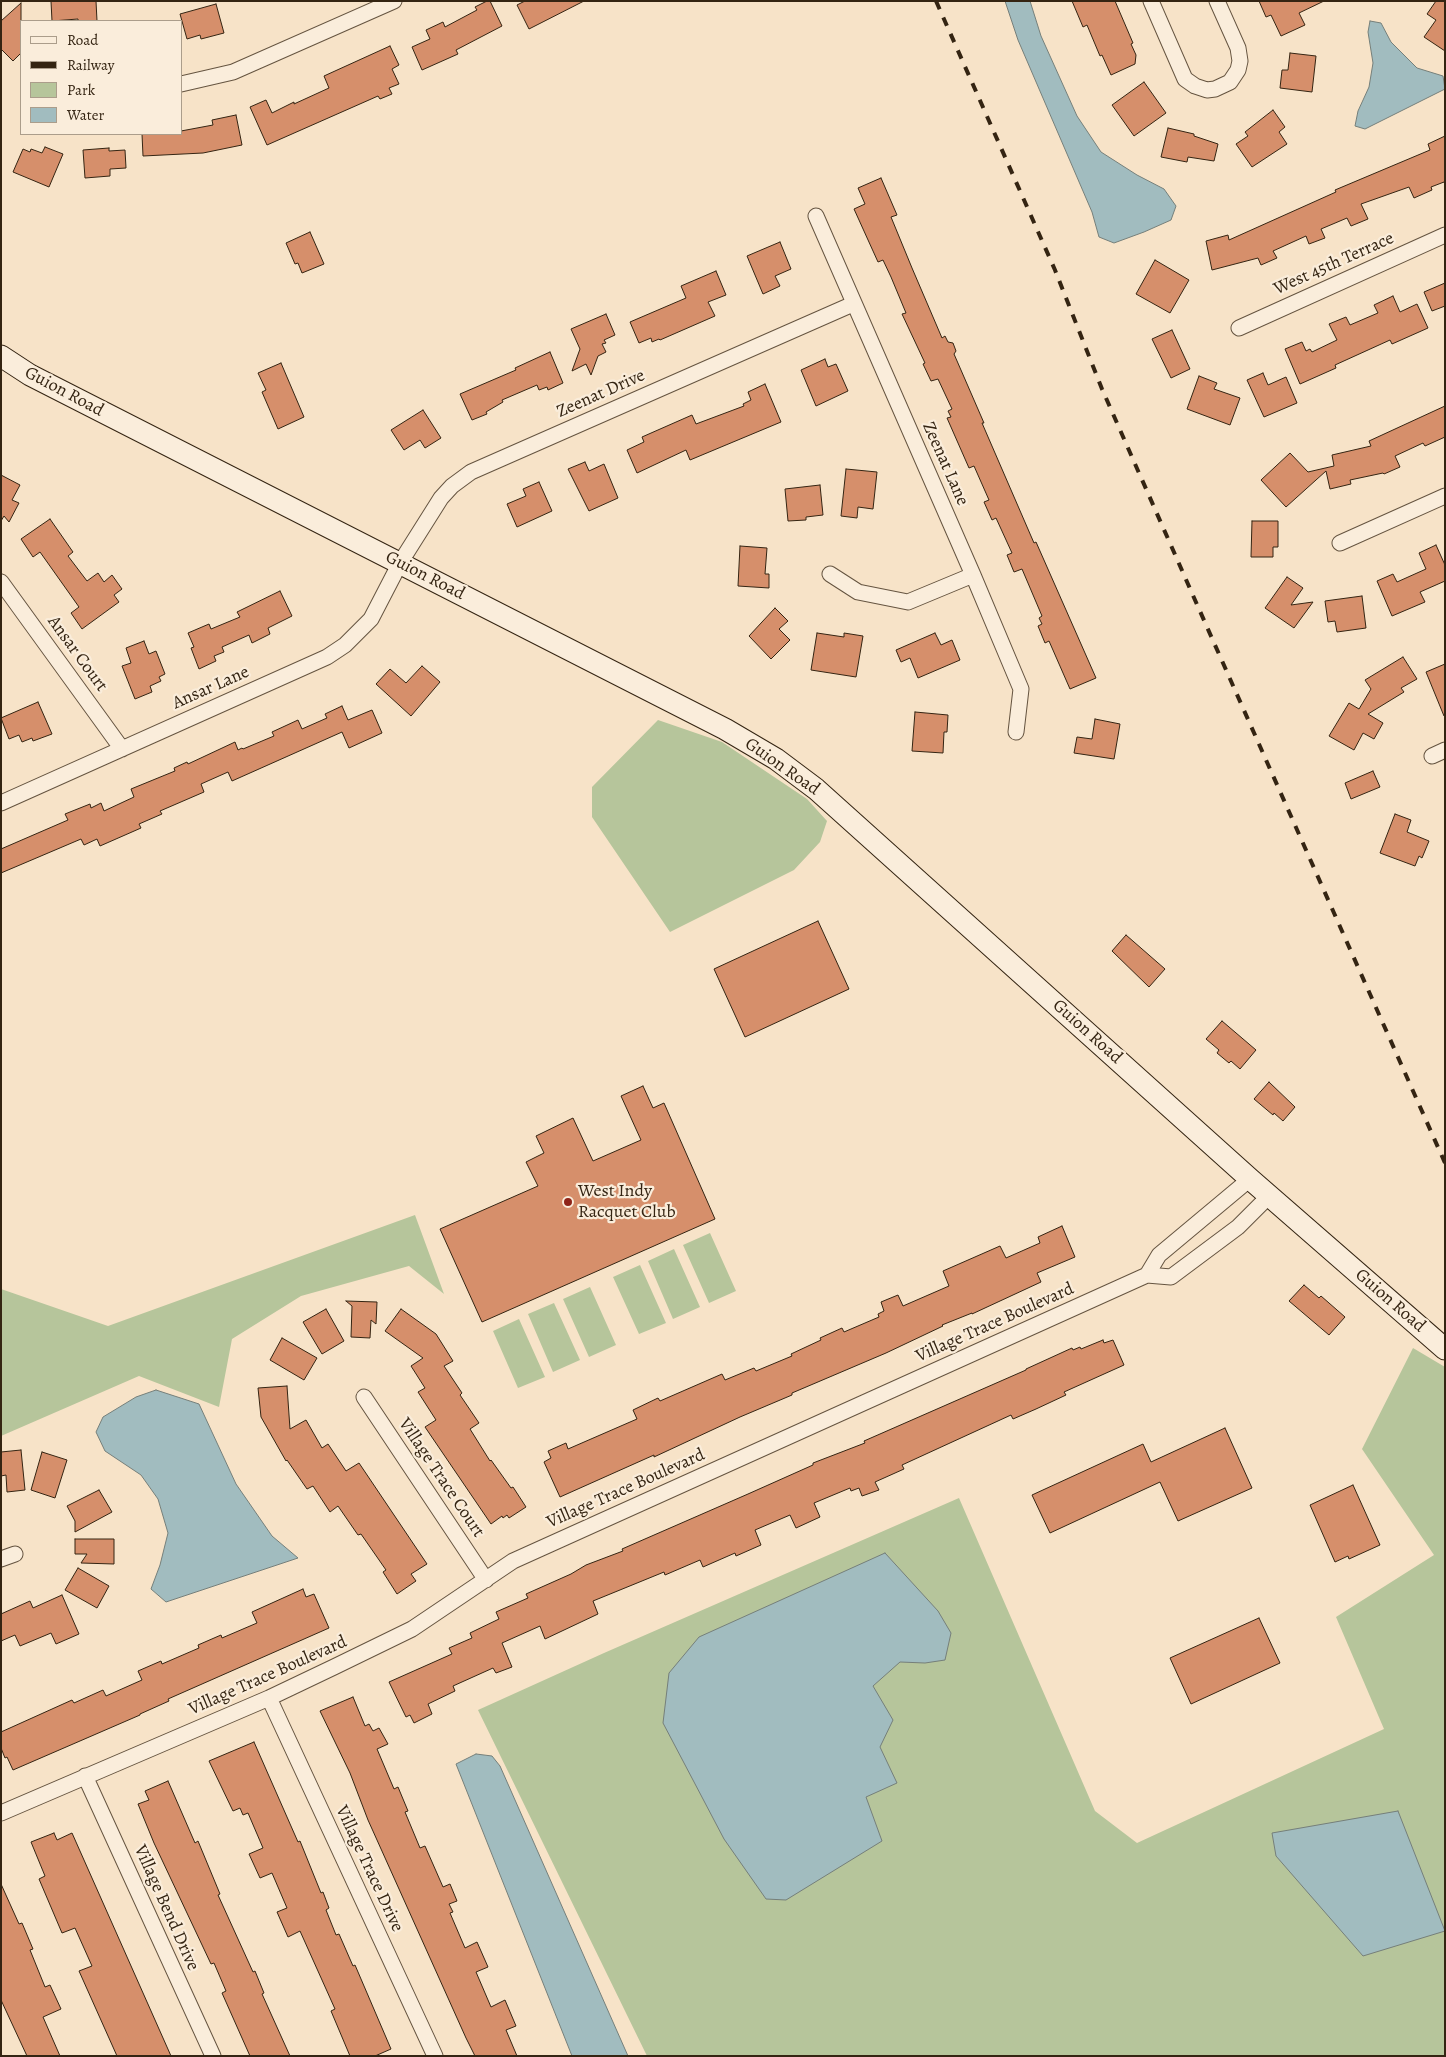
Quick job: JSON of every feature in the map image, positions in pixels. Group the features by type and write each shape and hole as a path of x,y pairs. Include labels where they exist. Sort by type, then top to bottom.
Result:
{"street":[{"path":"182,84 233,72 394,1"},
{"path":"1151,1 1187,81 1208,90 1219,88 1230,82 1238,70 1240,61 1238,48 1217,1"},
{"name":"Zeenat Lane","path":"816,216 1021,689 1016,732"},
{"name":"West 45th Terrace","path":"1239,328 1445,235"},
{"name":"Zeenat Drive","path":"400,563 441,498 452,486 471,472 853,304"},
{"name":"Guion Road","path":"1,356 30,376 725,729 762,750 796,773 959,917 1250,1180 1445,1349"},
{"path":"1340,543 1445,496"},
{"name":"Ansar Lane","path":"1,803 327,657 345,645 370,618 400,563"},
{"path":"830,574 858,592 908,602 973,575"},
{"name":"Ansar Court","path":"1,582 122,749"},
{"path":"1250,1180 1159,1255 1147,1275 1171,1277 1238,1227 1269,1196"},
{"name":"Village Trace Boulevard","path":"1,1813 269,1698 412,1629 513,1561 1147,1275"},
{"name":"Village Trace Court","path":"364,1397 486,1580"},
{"name":"Village Trace Drive","path":"269,1698 435,2056"},
{"name":"Village Bend Drive","path":"85,1776 213,2056"}],"green space":[{"path":"658,720 722,742 807,799 827,821 820,842 794,870 670,932 592,817 592,787"},
{"path":"415,1215 444,1294 409,1266 301,1296 232,1339 219,1407 139,1376 1,1436 1,1289 108,1326"},
{"path":"710,1233 736,1291 709,1303 683,1245"},
{"path":"674,1249 700,1307 673,1319 648,1261"},
{"path":"640,1265 666,1323 639,1334 613,1277"},
{"path":"590,1287 616,1345 589,1357 563,1299"},
{"path":"554,1303 580,1360 553,1372 528,1314"},
{"path":"519,1319 545,1377 518,1388 493,1331"},
{"path":"1413,1348 1445,1367 1445,2056 647,2056 478,1710 959,1498 1095,1811 1137,1843 1384,1729 1336,1617 1434,1555 1362,1449"}],"water":[{"path":"1005,1 1030,1 1041,36 1077,116 1101,152 1137,175 1164,189 1176,206 1171,220 1114,243 1099,237 1092,212 1018,40"},
{"path":"1370,21 1381,23 1391,42 1417,68 1443,76 1445,89 1365,129 1355,126 1358,111 1369,87 1373,63 1368,32"},
{"path":"156,1390 199,1404 236,1484 272,1536 298,1558 166,1602 151,1589 160,1565 168,1533 158,1499 141,1475 105,1451 96,1432 103,1417 136,1397"},
{"path":"885,1553 938,1611 951,1633 945,1660 925,1663 900,1662 873,1686 893,1720 880,1747 897,1783 866,1797 882,1841 786,1900 766,1899 724,1839 663,1723 669,1673 699,1637"},
{"path":"476,1754 492,1756 500,1766 628,2056 572,2056 456,1764"},
{"path":"1398,1811 1445,1931 1363,1956 1276,1856 1272,1833"}],"building":[{"path":"51,1 96,1 97,20 52,20"},
{"path":"490,1 502,26 456,50 458,54 422,70 412,47 430,39 426,30 443,22 445,27 477,10 475,7"},
{"path":"525,1 584,1 529,29 517,5"},
{"path":"1072,1 1115,1 1133,43 1131,44 1136,55 1135,64 1111,75 1102,55 1100,56 1087,25 1083,27"},
{"path":"1259,1 1324,1 1299,13 1305,25 1281,36 1271,15 1266,17"},
{"path":"1436,1 1445,1 1445,51 1424,37 1436,20 1427,14"},
{"path":"21,3 20,54 13,61 1,49 1,21"},
{"path":"216,4 224,33 201,39 200,35 187,39 180,14"},
{"path":"390,46 399,65 392,69 399,84 389,88 392,94 380,99 378,96 267,145 250,107 266,100 272,113 294,102 294,104 329,88 324,76"},
{"path":"1290,53 1316,56 1312,92 1280,88 1282,70 1288,70"},
{"path":"1144,82 1166,113 1134,136 1112,105"},
{"path":"1273,110 1285,127 1279,132 1287,144 1252,167 1236,144 1248,136 1245,132"},
{"path":"236,115 242,145 203,153 143,156 142,135 182,135 182,131 213,125 212,120"},
{"path":"1168,128 1194,134 1194,136 1218,144 1214,161 1188,157 1187,162 1161,157"},
{"path":"1445,136 1445,184 1444,182 1431,187 1432,190 1414,198 1409,187 1361,204 1368,219 1351,226 1347,218 1321,229 1325,238 1309,244 1306,236 1273,251 1277,258 1261,265 1258,258 1212,270 1206,241 1228,235 1229,240 1336,192 1335,190 1430,150 1428,144"},
{"path":"45,147 63,154 49,187 13,172 23,149 30,152 31,149 42,153"},
{"path":"109,148 109,151 125,150 126,168 110,169 110,176 85,178 83,150"},
{"path":"881,178 897,215 891,217 942,338 945,336 948,342 953,343 956,351 954,354 984,423 982,423 1034,543 1036,542 1096,678 1070,689 1049,641 1045,643 1038,626 1042,624 1039,618 1042,616 1022,569 1014,572 1007,555 1012,553 996,518 992,520 984,502 989,500 974,466 969,468 947,418 951,417 948,411 952,409 938,379 931,381 923,364 925,363 902,314 906,313 891,277 883,260 878,262 854,209 865,204 858,188"},
{"path":"310,232 324,264 302,273 298,263 295,264 286,243"},
{"path":"780,242 791,269 775,276 780,286 763,294 747,256"},
{"path":"1155,260 1189,280 1170,313 1136,294"},
{"path":"716,271 726,295 708,302 715,316 660,340 652,342 651,338 639,343 630,322 686,298 681,286"},
{"path":"1445,283 1445,306 1432,311 1424,292"},
{"path":"1393,296 1400,312 1417,304 1428,328 1392,344 1390,340 1335,365 1336,368 1300,384 1285,349 1302,342 1306,351 1310,349 1312,352 1337,340 1329,324 1346,317 1350,325 1378,313 1374,305"},
{"path":"606,314 615,335 604,340 606,343 602,344 606,352 598,356 591,375 586,364 572,371 580,349 571,329"},
{"path":"1172,330 1190,369 1171,378 1152,339"},
{"path":"550,352 563,383 548,390 547,387 539,390 537,385 502,400 503,402 486,412 487,414 472,420 460,394 516,370 515,368"},
{"path":"825,359 828,367 836,364 848,391 816,406 801,370"},
{"path":"281,363 304,417 278,429 262,392 266,390 258,373"},
{"path":"1263,373 1268,385 1286,377 1297,403 1264,417 1247,380"},
{"path":"1199,376 1217,383 1214,389 1240,398 1230,425 1187,409"},
{"path":"765,384 781,422 690,460 686,450 637,473 627,450 644,442 642,437 692,415 696,424 744,406 743,404 751,400 748,392"},
{"path":"1445,406 1445,437 1425,446 1423,443 1395,456 1400,467 1384,474 1350,480 1351,484 1330,489 1326,471 1286,507 1261,480 1290,453 1308,472 1334,466 1332,455 1371,446 1369,441"},
{"path":"423,410 441,438 425,448 420,440 404,450 391,430"},
{"path":"585,462 589,471 604,464 618,498 589,511 568,469"},
{"path":"846,469 877,472 873,509 858,507 857,518 841,516"},
{"path":"1,475 20,485 12,500 19,503 9,522 4,516 1,521"},
{"path":"539,482 552,511 517,527 507,504 526,496 523,489"},
{"path":"820,485 823,515 806,517 806,520 788,521 785,489"},
{"path":"50,519 73,552 68,556 87,581 98,573 104,582 112,575 122,589 114,595 119,602 82,629 71,613 79,607 40,552 33,557 21,539"},
{"path":"1252,521 1278,521 1278,547 1273,547 1273,557 1251,557"},
{"path":"1436,545 1445,565 1445,581 1420,592 1425,602 1392,616 1377,581 1393,574 1397,582 1426,569 1419,553"},
{"path":"740,546 767,548 765,574 769,574 769,588 738,586"},
{"path":"1287,577 1303,588 1291,605 1313,602 1294,628 1265,608"},
{"path":"280,591 292,616 268,628 270,634 252,643 249,635 222,647 224,652 214,656 216,661 199,669 191,648 194,647 188,633 209,624 211,629 240,617 237,612"},
{"path":"1362,596 1366,628 1337,632 1335,621 1328,622 1325,601"},
{"path":"775,608 788,621 779,629 790,640 771,659 749,636"},
{"path":"817,633 844,637 844,633 863,636 856,677 811,670"},
{"path":"935,633 941,645 952,640 960,660 918,678 910,658 901,662 896,650"},
{"path":"144,641 149,654 156,651 165,674 159,677 161,681 150,686 152,692 135,699 122,666 131,663 126,648"},
{"path":"1403,657 1417,679 1401,688 1404,692 1368,714 1383,723 1374,739 1363,733 1354,750 1329,736 1349,703 1359,709 1371,689 1365,680"},
{"path":"1445,664 1445,716 1444,716 1426,672"},
{"path":"422,666 440,682 411,716 376,684 390,669 406,683"},
{"path":"38,702 52,734 33,741 32,738 22,742 19,735 9,739 1,718"},
{"path":"342,706 348,720 372,710 382,733 349,748 342,732 232,781 228,772 201,784 204,792 160,811 162,814 139,824 141,828 100,846 97,839 84,845 81,839 1,873 1,849 68,820 65,814 90,804 91,808 101,803 104,811 134,797 131,789 175,771 174,768 187,762 188,764 235,742 238,750 243,749 274,736 272,732 298,720 302,729 327,718 325,714"},
{"path":"915,712 948,715 947,732 944,732 943,753 912,751"},
{"path":"1095,719 1120,724 1114,759 1074,753 1077,737 1092,739"},
{"path":"1373,771 1380,787 1351,799 1345,783"},
{"path":"1395,814 1411,820 1407,832 1429,841 1422,858 1419,856 1415,866 1380,853"},
{"path":"818,921 849,989 745,1037 714,969"},
{"path":"1126,935 1165,969 1149,987 1112,951"},
{"path":"1222,1021 1256,1050 1240,1069 1217,1053 1219,1050 1206,1039"},
{"path":"1269,1082 1295,1107 1283,1121 1254,1099"},
{"path":"643,1086 653,1108 664,1103 715,1219 482,1322 440,1229 538,1186 526,1162 544,1153 536,1136 573,1118 593,1161 641,1140 621,1096"},
{"path":"1062,1226 1075,1257 1037,1273 1041,1282 972,1314 942,1325 886,1353 792,1393 792,1395 654,1457 654,1455 560,1497 544,1462 551,1458 548,1451 566,1443 568,1449 637,1419 633,1410 658,1398 660,1401 722,1374 725,1380 754,1368 756,1371 792,1356 791,1354 842,1328 844,1332 879,1317 878,1314 884,1311 881,1302 898,1295 903,1306 949,1286 943,1271 1000,1246 1006,1258 1040,1243 1038,1237"},
{"path":"1304,1285 1319,1298 1321,1296 1345,1317 1329,1335 1289,1301"},
{"path":"346,1301 377,1302 376,1324 371,1320 370,1338 351,1337 352,1306"},
{"path":"326,1309 344,1341 322,1354 303,1322"},
{"path":"401,1309 436,1334 453,1361 444,1366 462,1393 460,1395 479,1423 470,1429 490,1461 511,1488 513,1487 526,1507 509,1518 507,1515 503,1518 502,1516 491,1524 425,1427 436,1420 418,1392 425,1388 411,1366 423,1358 385,1331"},
{"path":"282,1338 317,1358 304,1380 270,1360"},
{"path":"1103,1340 1104,1343 1113,1340 1124,1365 1064,1392 1066,1395 1036,1409 1013,1419 1011,1415 902,1465 904,1469 875,1482 879,1490 862,1496 859,1488 851,1491 850,1488 814,1503 820,1517 796,1528 790,1515 755,1530 761,1545 736,1556 735,1553 703,1567 700,1560 665,1575 664,1572 593,1601 598,1614 545,1639 540,1626 502,1643 512,1667 496,1673 493,1668 453,1686 455,1691 428,1704 432,1714 414,1723 410,1715 406,1717 389,1682 452,1654 449,1648 472,1638 470,1633 499,1619 496,1612 528,1598 526,1594 571,1574 586,1565 623,1551 622,1549 813,1465 813,1463 865,1443 864,1441 1072,1348 1073,1350 1080,1347 1081,1349"},
{"path":"287,1386 290,1429 306,1420 322,1448 328,1444 346,1471 359,1463 427,1564 411,1574 416,1581 397,1594 383,1572 386,1570 361,1534 358,1535 338,1506 330,1512 313,1486 307,1489 286,1461 261,1417 258,1388"},
{"path":"1225,1428 1252,1488 1178,1521 1160,1482 1050,1533 1032,1495 1143,1444 1151,1462"},
{"path":"21,1450 25,1490 7,1492 6,1475 1,1476 1,1452"},
{"path":"42,1452 67,1460 55,1498 31,1490"},
{"path":"1353,1485 1380,1545 1349,1559 1348,1556 1335,1562 1310,1505"},
{"path":"99,1490 112,1512 75,1532 75,1521 67,1506"},
{"path":"75,1539 114,1539 114,1564 81,1563 87,1554 75,1554"},
{"path":"78,1568 109,1586 97,1608 65,1590"},
{"path":"303,1589 306,1597 314,1594 329,1628 168,1699 169,1701 140,1715 13,1770 7,1757 5,1758 1,1748 1,1732 72,1700 74,1703 103,1690 106,1696 142,1680 138,1671 161,1661 162,1664 199,1648 198,1645 221,1635 222,1638 257,1623 252,1612"},
{"path":"62,1595 79,1634 56,1644 51,1633 20,1646 15,1635 1,1641 1,1614 30,1601 33,1608"},
{"path":"1259,1618 1280,1663 1191,1704 1170,1658"},
{"path":"353,1697 365,1726 369,1724 373,1731 379,1728 388,1744 377,1749 394,1789 398,1787 408,1811 405,1812 420,1848 425,1846 443,1887 450,1884 457,1901 449,1904 453,1912 450,1913 465,1948 477,1942 488,1967 476,1972 491,2007 505,2000 516,2026 506,2030 517,2056 475,2056 466,2038 368,1820 350,1773 320,1711"},
{"path":"254,1742 298,1842 300,1841 321,1893 323,1892 329,1908 326,1910 336,1935 339,1934 353,1966 355,1965 391,2049 375,2056 350,2056 331,2011 335,2009 300,1931 288,1937 277,1912 287,1908 272,1873 260,1878 249,1854 263,1848 248,1813 243,1815 240,1808 233,1811 209,1761"},
{"path":"168,1781 195,1843 198,1841 220,1894 218,1895 253,1972 255,1971 264,1993 262,1994 290,2056 250,2056 222,1993 226,1991 214,1963 211,1964 154,1843 138,1804 149,1800 145,1791"},
{"path":"54,1833 57,1840 72,1833 171,2056 117,2056 79,1971 92,1966 75,1928 62,1933 39,1879 45,1876 31,1842"},
{"path":"1,1884 19,1924 22,1923 33,1949 30,1950 45,1987 50,1985 61,2009 43,2017 60,2056 27,2056 1,2000"}],"railway":[{"path":"936,1 1055,270 1102,389 1445,1163"}],"place":[{"name":"West Indy Racquet Club","path":"568,1202"}]}
